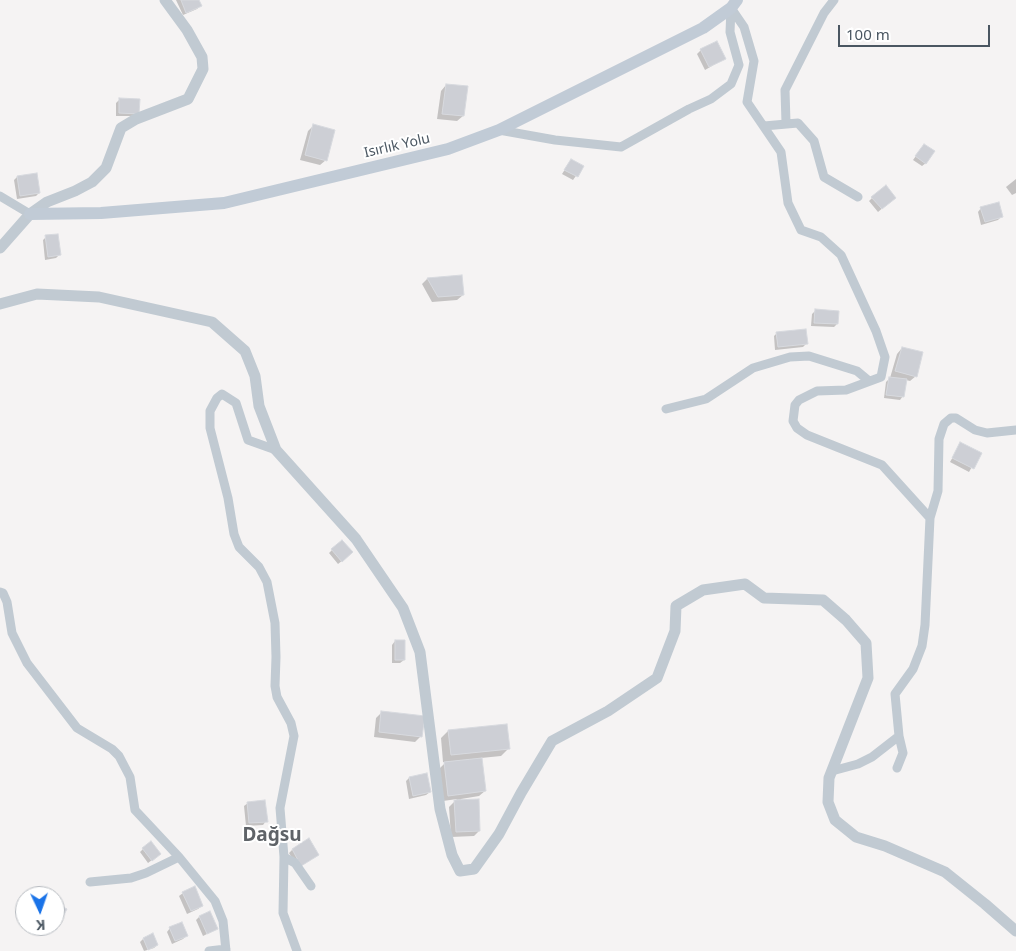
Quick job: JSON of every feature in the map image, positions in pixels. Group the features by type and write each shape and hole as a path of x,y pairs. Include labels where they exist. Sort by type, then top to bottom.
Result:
{"main road":[{"name":"Isırlık Yolu","path":"30,214 101,213 224,203 448,149 499,130 703,28 734,4"}],"street":[{"path":"0,248 30,214 47,202 92,182 106,168 121,128 136,119 188,99 203,69 202,57 187,30 165,0"},
{"path":"786,124 785,90 824,13 834,0"},
{"path":"734,4 744,27 754,61 747,102 781,152 788,203 801,230 821,237 841,255 876,331 885,357 881,377 846,390 817,391 799,400 795,405 793,421 797,428 807,435 882,465 930,518"},
{"path":"499,130 555,140 621,147 689,109 711,99 731,84 739,66 730,32 734,4"},
{"path":"764,126 798,123 814,141 824,177 858,197"},
{"path":"0,196 30,214"},
{"path":"0,304 37,294 99,296 212,322 245,352 255,376 259,406 276,450 356,539 403,608 420,652 440,809 452,855 460,871 474,869 499,834 552,741 608,711 657,678 675,631 676,606 704,590 744,584 764,598 823,600 846,620 866,643 868,678 829,778 828,802 835,820 856,837 885,846 944,872 986,904 1016,931"},
{"path":"666,409 706,399 753,368 790,357 808,356 857,370 869,381"},
{"path":"276,450 248,440 236,403 222,394 217,398 210,410 210,428 228,498 234,534 239,547 259,567 267,582 275,623 275,686 277,696 291,723 294,736 280,808 284,857 283,913 297,951"},
{"path":"897,768 902,753 894,694 913,669 922,646 925,625 930,518 938,490 939,439 944,424 951,418 956,418 975,430 987,433 1016,430"},
{"path":"0,592 3,593 6,602 12,633 27,663 77,728 112,748 120,756 130,777 135,810 179,857 216,901 223,921 226,950 209,951"},
{"path":"832,771 858,764 872,757 899,736"},
{"path":"90,882 131,878 179,857"},
{"path":"284,857 295,863 311,886"}],"building":[{"path":"181,0 199,0 202,6 186,13"},
{"path":"717,41 726,59 709,67 700,49"},
{"path":"446,84 468,86 464,116 442,114"},
{"path":"119,98 140,99 139,114 119,113"},
{"path":"313,124 335,130 327,161 305,155"},
{"path":"924,144 935,151 926,164 915,156"},
{"path":"571,159 584,166 578,177 564,170"},
{"path":"37,173 40,193 20,196 17,176"},
{"path":"886,185 896,198 882,209 871,197"},
{"path":"999,202 1003,217 985,222 980,207"},
{"path":"58,234 61,255 48,257 45,235"},
{"path":"462,275 464,295 438,297 427,278"},
{"path":"815,309 839,311 838,324 814,323"},
{"path":"806,329 808,344 778,347 776,332"},
{"path":"902,347 923,352 917,377 895,371"},
{"path":"889,377 907,379 904,397 886,395"},
{"path":"960,442 982,453 974,469 952,458"},
{"path":"342,540 353,552 342,562 331,549"},
{"path":"395,640 405,640 405,660 395,660"},
{"path":"381,711 425,716 422,737 379,732"},
{"path":"507,724 510,749 451,755 448,730"},
{"path":"482,758 486,791 448,796 444,762"},
{"path":"427,773 431,792 413,796 409,777"},
{"path":"479,799 480,831 456,832 454,800"},
{"path":"265,800 268,822 249,823 247,802"},
{"path":"309,838 319,855 301,866 292,849"},
{"path":"151,841 161,854 152,861 142,848"},
{"path":"195,886 203,906 191,911 182,892"},
{"path":"210,911 218,929 207,934 199,916"},
{"path":"182,922 188,936 175,941 169,927"},
{"path":"153,933 158,945 148,950 143,938"}],"district":[{"name":"Dağsu","path":"272,836"}]}
